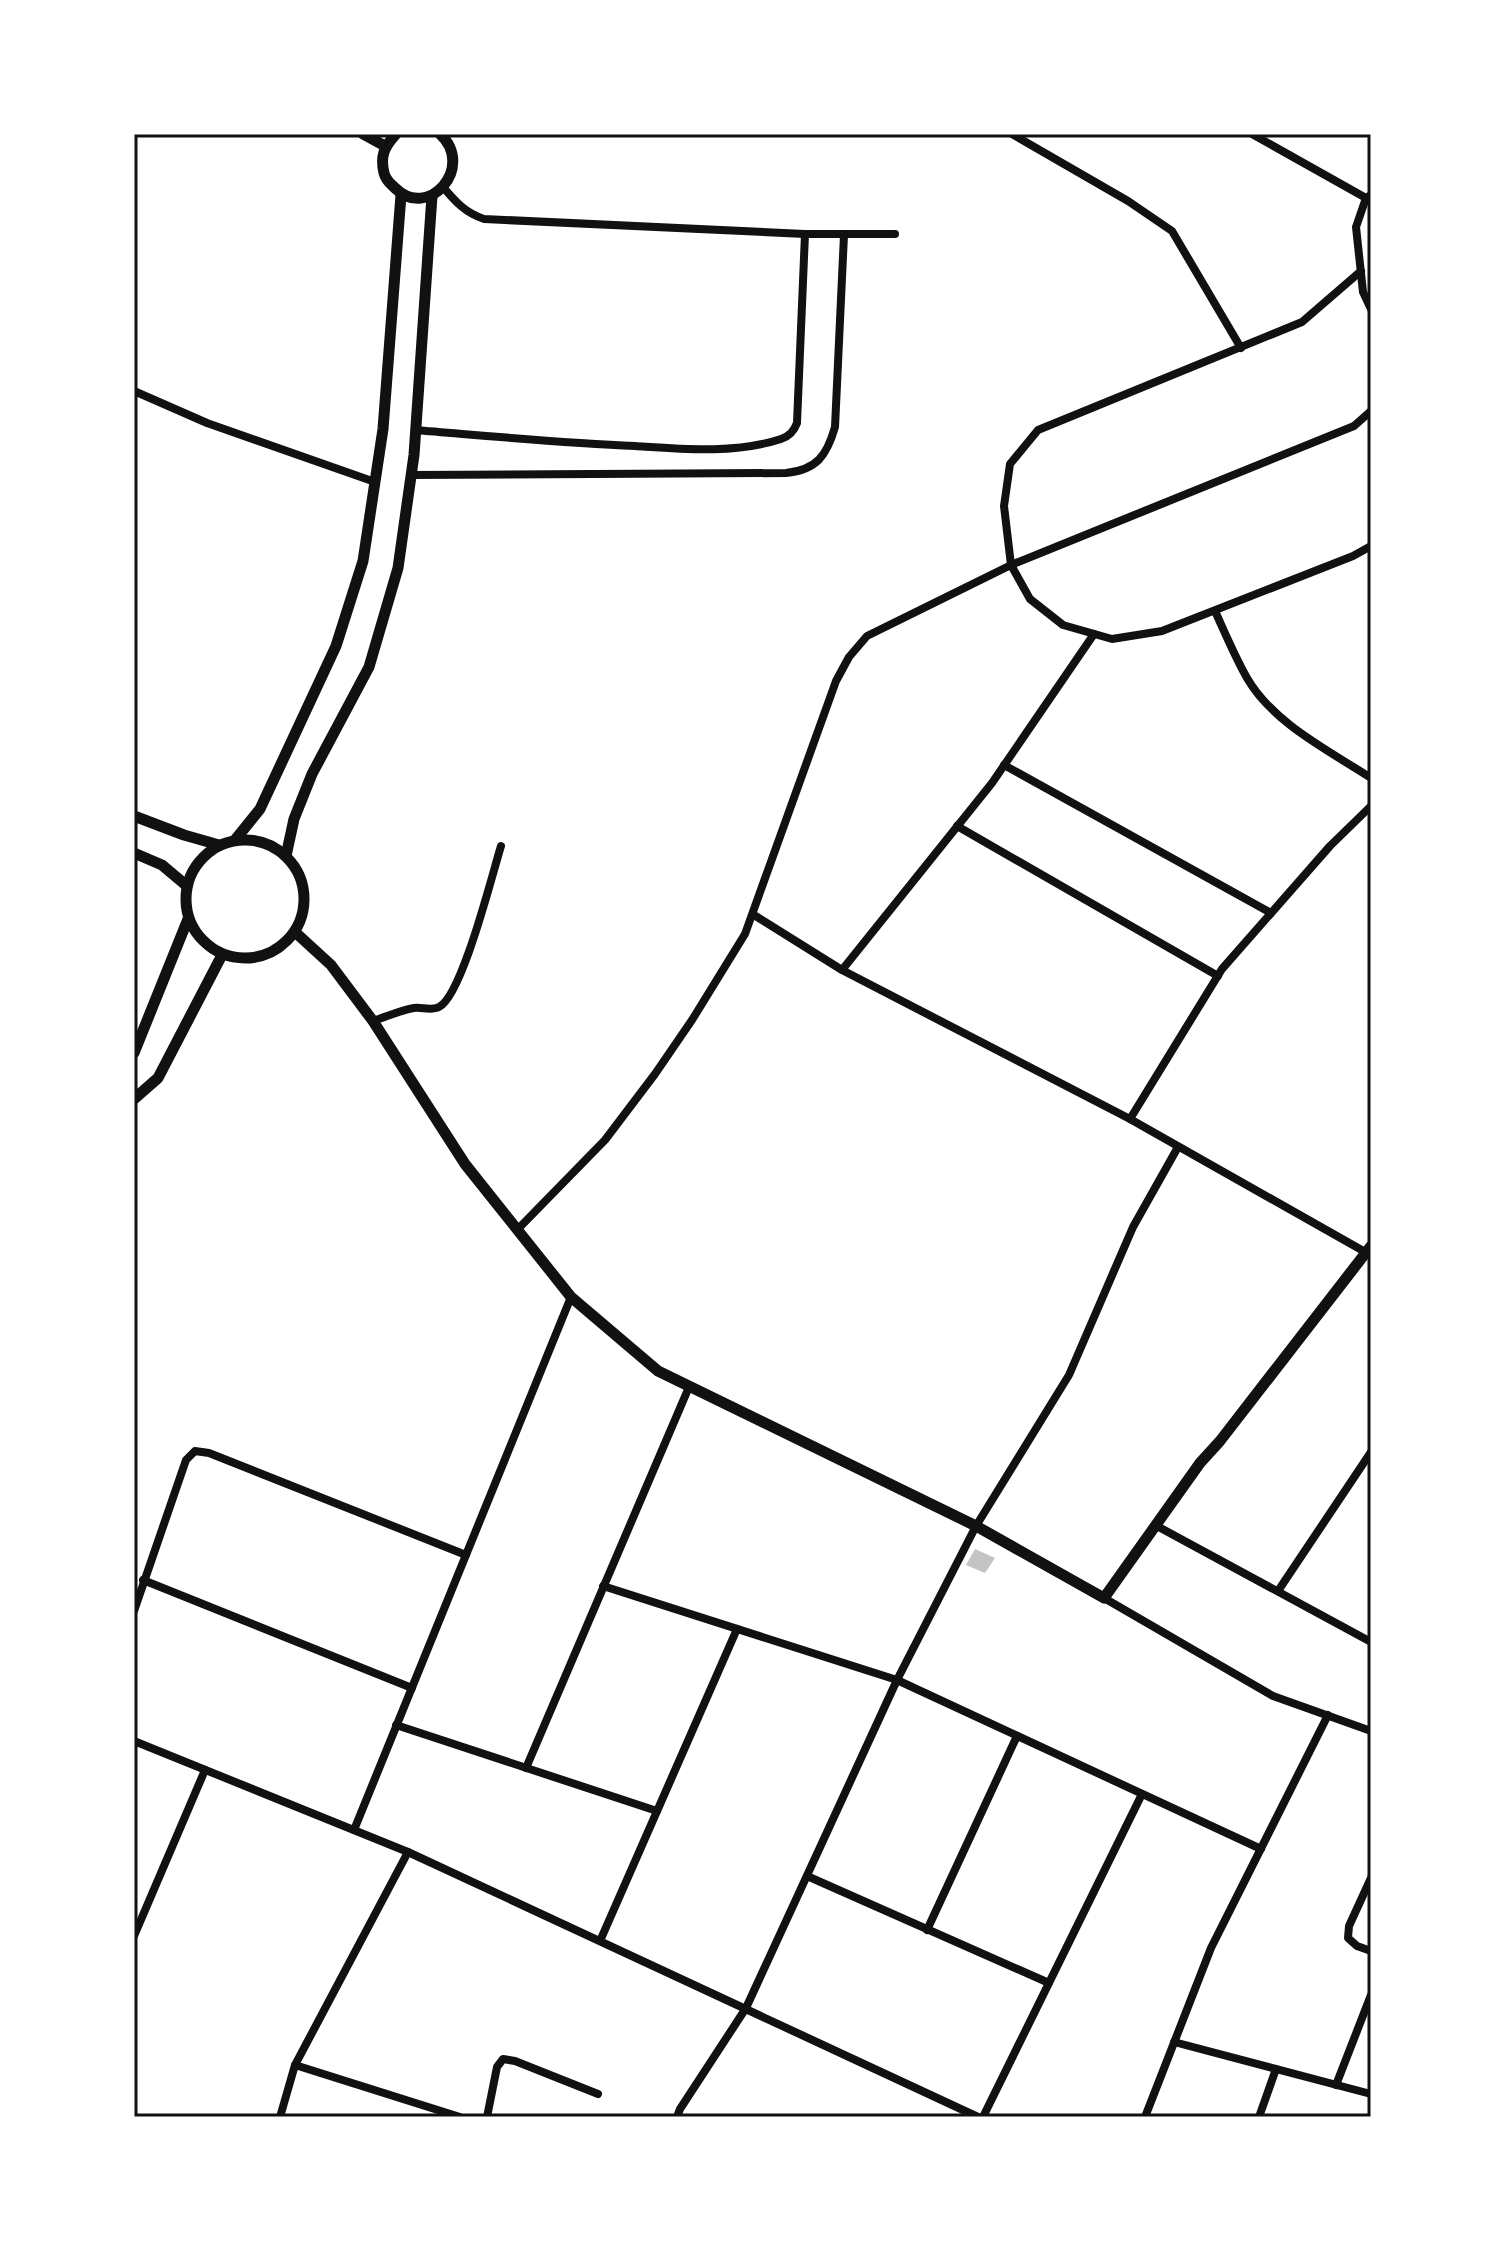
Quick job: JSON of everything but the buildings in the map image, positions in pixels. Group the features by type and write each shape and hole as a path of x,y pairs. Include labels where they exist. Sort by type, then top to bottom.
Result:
{"street":[{"path":"363,134 385,146"},
{"path":"396,134 385,146 381,160 385,179 401,195 413,198 432,196 446,184 453,169 452,151 445,136"},
{"path":"1012,134 1128,201 1172,231 1241,348"},
{"path":"1258,135 1368,196 1356,227 1363,292 1371,309"},
{"path":"443,187 458,205 473,216 484,219 805,234 895,234"},
{"path":"235,840 260,809 336,646 363,561 383,429 401,195"},
{"path":"286,856 294,819 312,774 369,667 398,568 411,475 432,196"},
{"path":"415,430 695,449 750,446 784,438 794,431 797,423 805,234"},
{"path":"411,475 802,471 819,461 830,445 835,427 844,235"},
{"path":"1361,271 1302,322 1038,430 1010,464 1004,506 1011,565 1030,599 1063,625 1112,639 1162,631 1353,556 1371,546"},
{"path":"134,391 207,423 375,482"},
{"path":"517,1230 605,1140 655,1074 745,934 836,681 858,644 867,636 1011,565 1354,426 1371,411"},
{"path":"1215,611 1248,680 1269,705 1294,728 1371,778"},
{"path":"842,970 1004,765 1094,634"},
{"path":"1004,765 1271,913"},
{"path":"1130,1119 1218,976 1330,846 1371,806"},
{"path":"134,816 219,845"},
{"path":"957,826 1218,976"},
{"path":"134,1053 188,919 187,886 194,869 206,854 219,845 235,840 270,845 286,856 301,879 305,906 295,932 275,951 262,956 249,960 222,955 202,941 188,919"},
{"path":"373,1021 414,1008 439,1007 450,998 461,977 501,846"},
{"path":"134,853 162,865 187,886"},
{"path":"754,915 842,970 1130,1119 1369,1250 1200,1463 1104,1598"},
{"path":"295,932 331,965 373,1021 465,1164 571,1297 658,1371 976,1526 1273,1696 1371,1731"},
{"path":"134,1099 158,1078 222,955"},
{"path":"677,2117 746,2008 897,1680 976,1526 1069,1375 1133,1227 1178,1147"},
{"path":"354,1830 571,1297"},
{"path":"526,1768 689,1387"},
{"path":"134,1611 186,1460 195,1451 209,1453 466,1555"},
{"path":"1278,1591 1371,1452"},
{"path":"1155,1525 1371,1642"},
{"path":"143,1580 412,1688"},
{"path":"603,1586 897,1680 1261,1849"},
{"path":"600,1941 737,1629"},
{"path":"1145,2117 1211,1948 1328,1715"},
{"path":"396,1725 657,1811"},
{"path":"927,1930 1017,1736"},
{"path":"134,1741 408,1852 981,2117 1142,1794"},
{"path":"134,1936 205,1770"},
{"path":"280,2117 295,2065 408,1852"},
{"path":"807,1876 1049,1983"},
{"path":"1371,1878 1349,1926 1348,1938 1357,1946 1371,1951"},
{"path":"1336,2085 1371,1995"},
{"path":"1174,2042 1371,2094"},
{"path":"487,2117 497,2067 503,2059 598,2094"},
{"path":"295,2065 460,2117"},
{"path":"1259,2117 1276,2069"}]}
